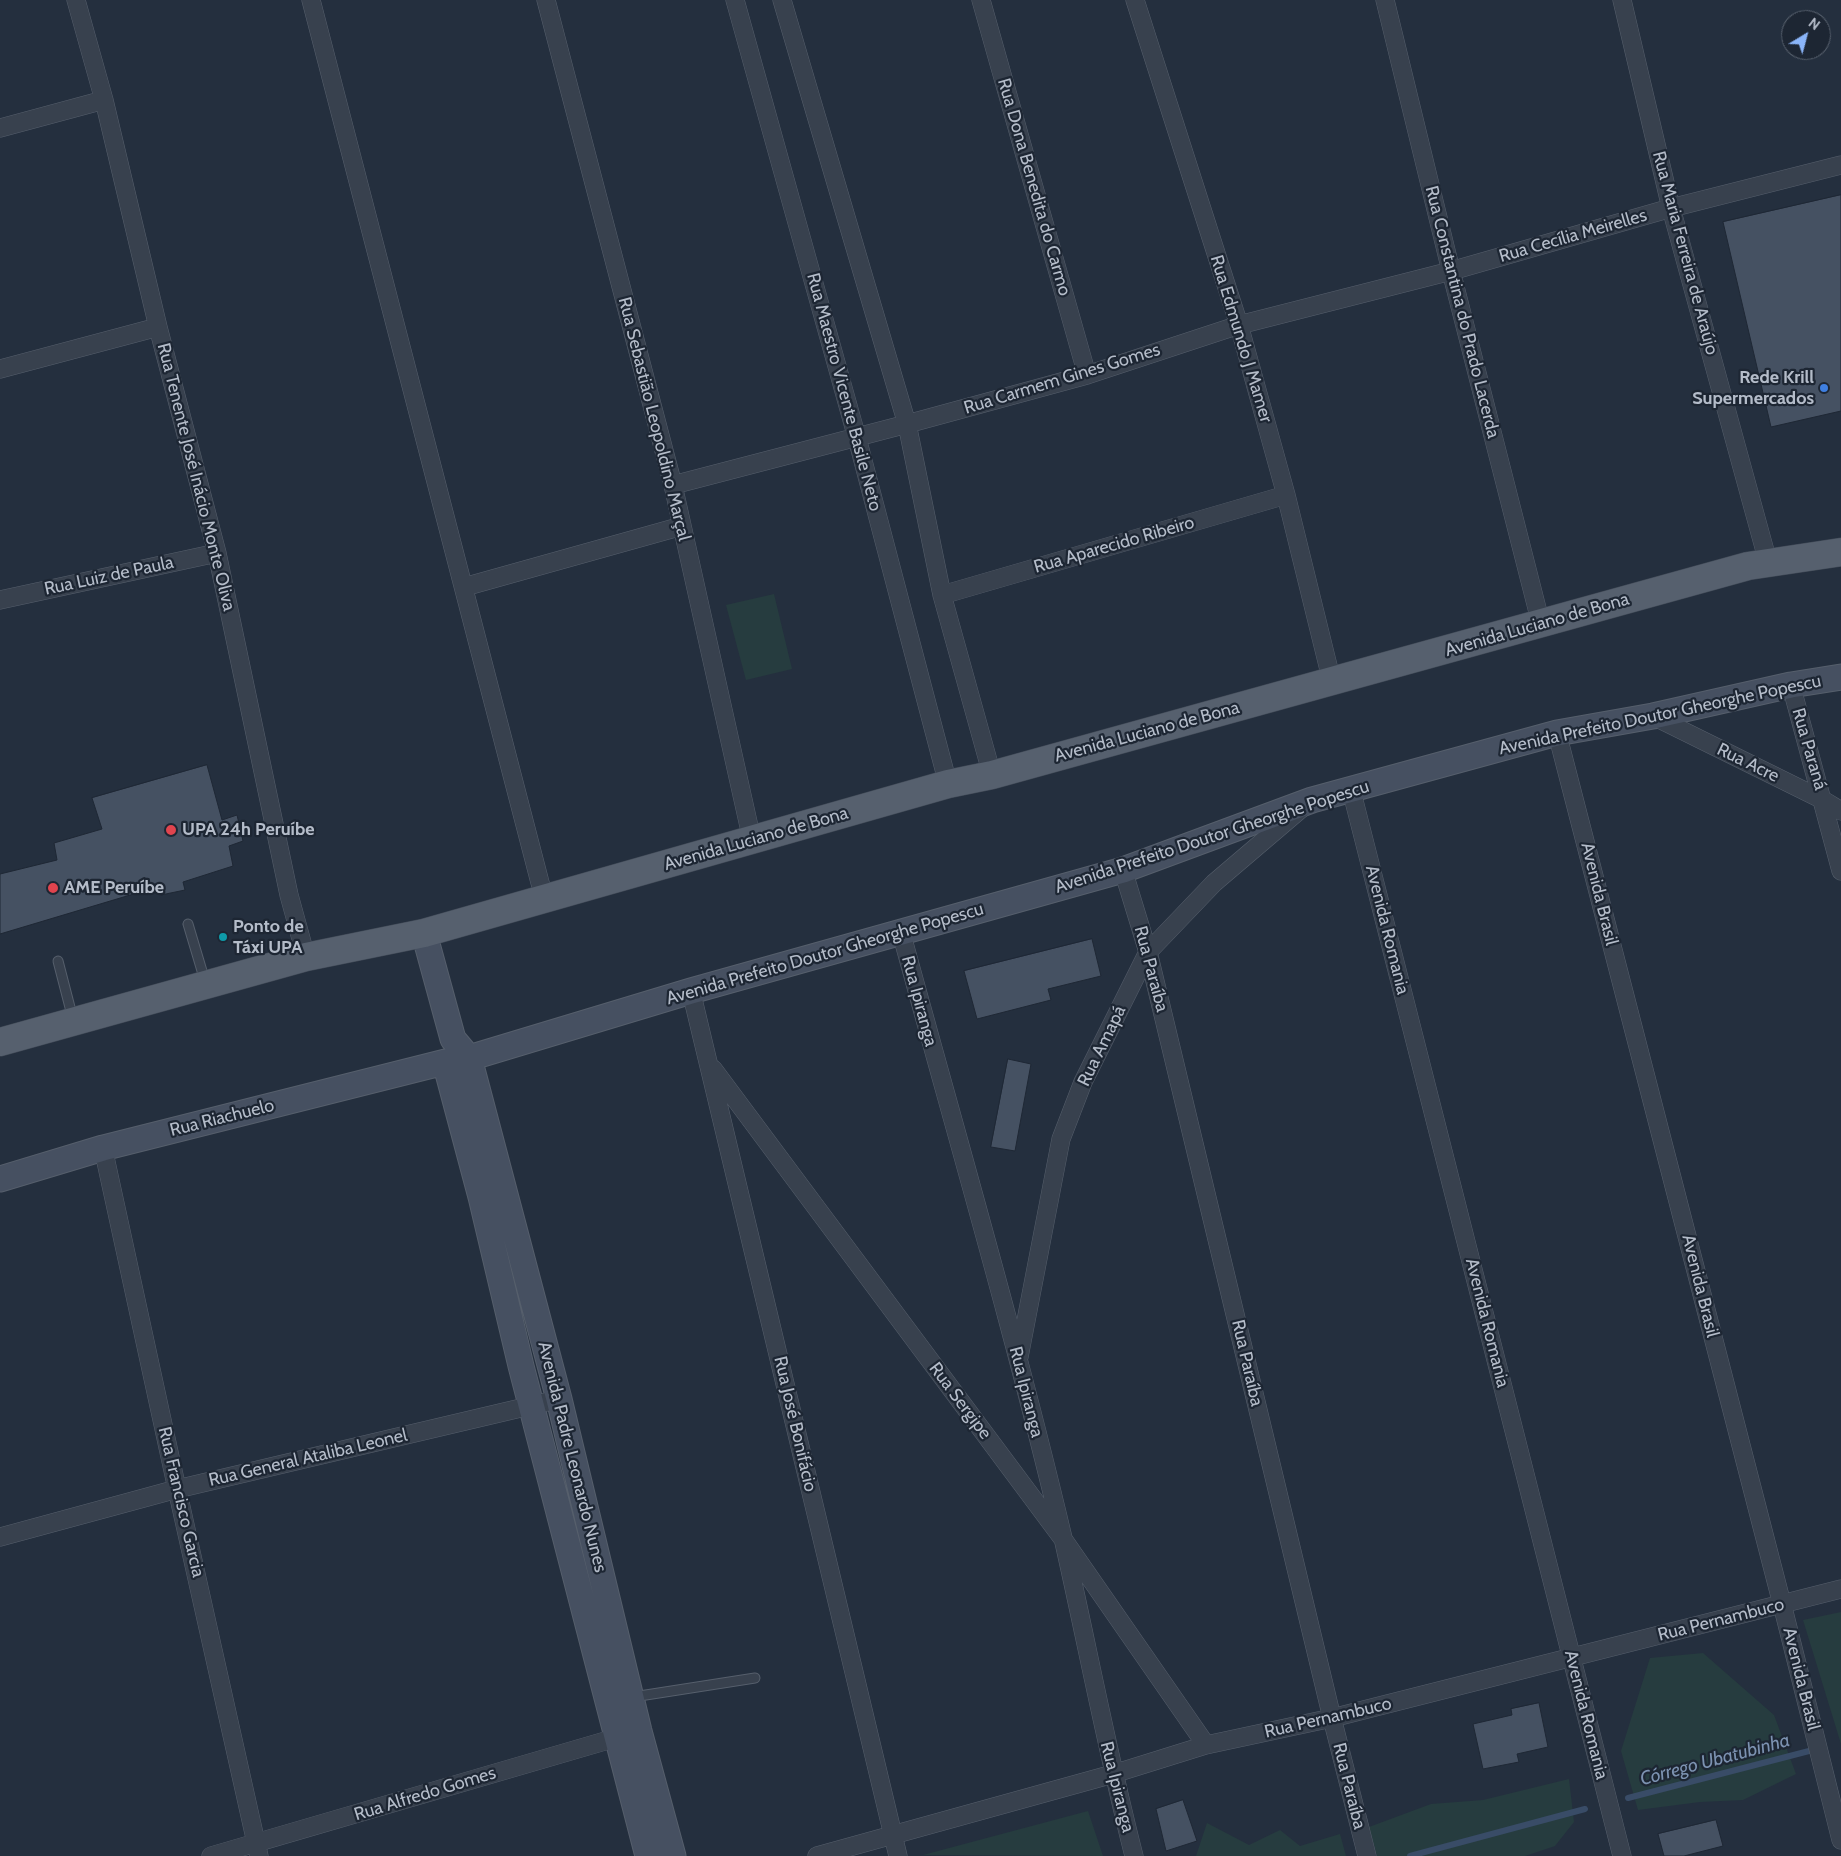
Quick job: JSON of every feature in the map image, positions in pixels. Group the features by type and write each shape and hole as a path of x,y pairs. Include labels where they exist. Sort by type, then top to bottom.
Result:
{"main road":[{"name":"Avenida Luciano de Bona","path":"0,1042 306,957 424,933 948,784 992,775 1768,562 1841,552"},
{"name":"Avenida Prefeito Doutor Gheorghe Popescu","path":"449,1051 469,1058 691,991 1123,870 1312,800 1558,733 1653,716 1791,685 1841,677"},
{"name":"Avenida Padre Leonardo Nunes","path":"424,933 481,1197 532,1405 628,1734 673,1856"},
{"name":"Rua Riachuelo","path":"0,1179 103,1148 449,1051"},
{"name":"Avenida Padre Leonardo Nunes","path":"469,1058 558,1399 631,1697 628,1734 648,1856"}],"street":[{"name":"Rua Tenente José Inácio Monte Oliva","path":"76,0 104,100 158,327 217,553 289,895 306,957"},
{"path":"311,0 544,898"},
{"name":"Rua Sebastião Leopoldino Marçal","path":"546,0 673,485 752,840"},
{"name":"Rua Maestro Vicente Basile Neto","path":"734,0 857,438 948,784"},
{"path":"782,0 907,424 942,594 992,775"},
{"name":"Rua Dona Benedita do Carmo","path":"981,0 1087,375"},
{"name":"Rua Edmundo J Mamer","path":"1134,0 1239,325 1286,495 1332,682"},
{"name":"Rua Constantina do Prado Lacerda","path":"1385,0 1451,271 1541,624"},
{"name":"Rua Maria Ferreira de Araújo","path":"1622,0 1671,208 1768,562"},
{"path":"0,128 104,100"},
{"name":"Rua Cecília Meirelles","path":"1451,271 1671,208 1841,165"},
{"name":"Rua Carmem Gines Gomes","path":"673,485 857,438 1087,375 1239,325 1451,271"},
{"path":"0,369 158,327"},
{"name":"Rua Aparecido Ribeiro","path":"942,594 1286,495"},
{"path":"464,587 682,526"},
{"name":"Rua Luiz de Paula","path":"0,600 217,553"},
{"name":"Rua Paraná","path":"1791,685 1841,871"},
{"name":"Rua Acre","path":"1653,716 1823,800 1841,811"},
{"name":"Avenida Brasil","path":"1558,733 1841,1840"},
{"name":"Avenida Romania","path":"1351,789 1622,1856"},
{"name":"Rua Amapá","path":"1018,1361 1061,1139 1082,1082 1148,952 1214,883 1312,800"},
{"name":"Rua Paraíba","path":"1123,870 1148,952 1332,1718 1367,1856"},
{"name":"Rua Ipiranga","path":"901,932 1018,1361 1063,1539 1113,1774 1134,1856"},
{"name":"Rua José Bonifácio","path":"691,991 898,1856"},
{"name":"Rua Sergipe","path":"708,1062 1063,1539 1206,1745"},
{"name":"Rua Francisco Garcia","path":"103,1148 258,1850"},
{"name":"Rua General Ataliba Leonel","path":"0,1537 177,1489 558,1399"},
{"name":"Rua Pernambuco","path":"817,1856 1113,1774 1206,1745 1332,1718 1841,1589"},
{"name":"Rua Alfredo Gomes","path":"211,1856 258,1850 628,1734"}],"lane":[{"path":"188,924 206,984"},
{"path":"58,961 74,1022"},
{"path":"631,1697 755,1678"}],"green space":[{"path":"774,594 792,669 746,680 726,605"},
{"path":"1841,1612 1841,1744 1803,1620"},
{"path":"1703,1653 1774,1715 1796,1774 1743,1800 1700,1802 1638,1810 1621,1751 1650,1658"},
{"path":"1569,1779 1574,1822 1555,1846 1525,1856 1377,1856 1369,1827 1431,1804 1483,1800"},
{"path":"1088,1811 1103,1856 923,1855"},
{"path":"1207,1823 1249,1845 1280,1830 1300,1846 1340,1834 1346,1856 1196,1856"}],"building":[{"path":"1841,195 1841,411 1771,427 1723,222"},
{"name":"UPA 24h Peruíbe","path":"207,765 222,820 237,815 243,841 229,846 233,866 183,882 185,890 161,895 157,887 0,934 0,874 57,860 54,843 102,829 92,798"},
{"path":"1092,939 1101,976 1048,989 1051,1000 977,1019 964,971"},
{"path":"1008,1059 1031,1064 1015,1151 991,1147"},
{"path":"1539,1703 1548,1747 1517,1754 1519,1762 1483,1769 1473,1724 1512,1715 1511,1709"},
{"path":"1183,1800 1197,1841 1166,1851 1156,1809"},
{"path":"1716,1820 1723,1846 1684,1856 1664,1856 1658,1834"}],"waterway":[{"name":"Córrego Ubatubinha","path":"1628,1798 1809,1751"},
{"name":"Córrego Ubatubinha","path":"1410,1856 1585,1809"}],"place":[{"name":"Rede Krill Supermercados","path":"1824,388"},
{"name":"UPA 24h Peruíbe","path":"171,830"},
{"name":"AME Peruíbe","path":"53,888"},
{"name":"Ponto de Táxi UPA","path":"223,937"}]}
